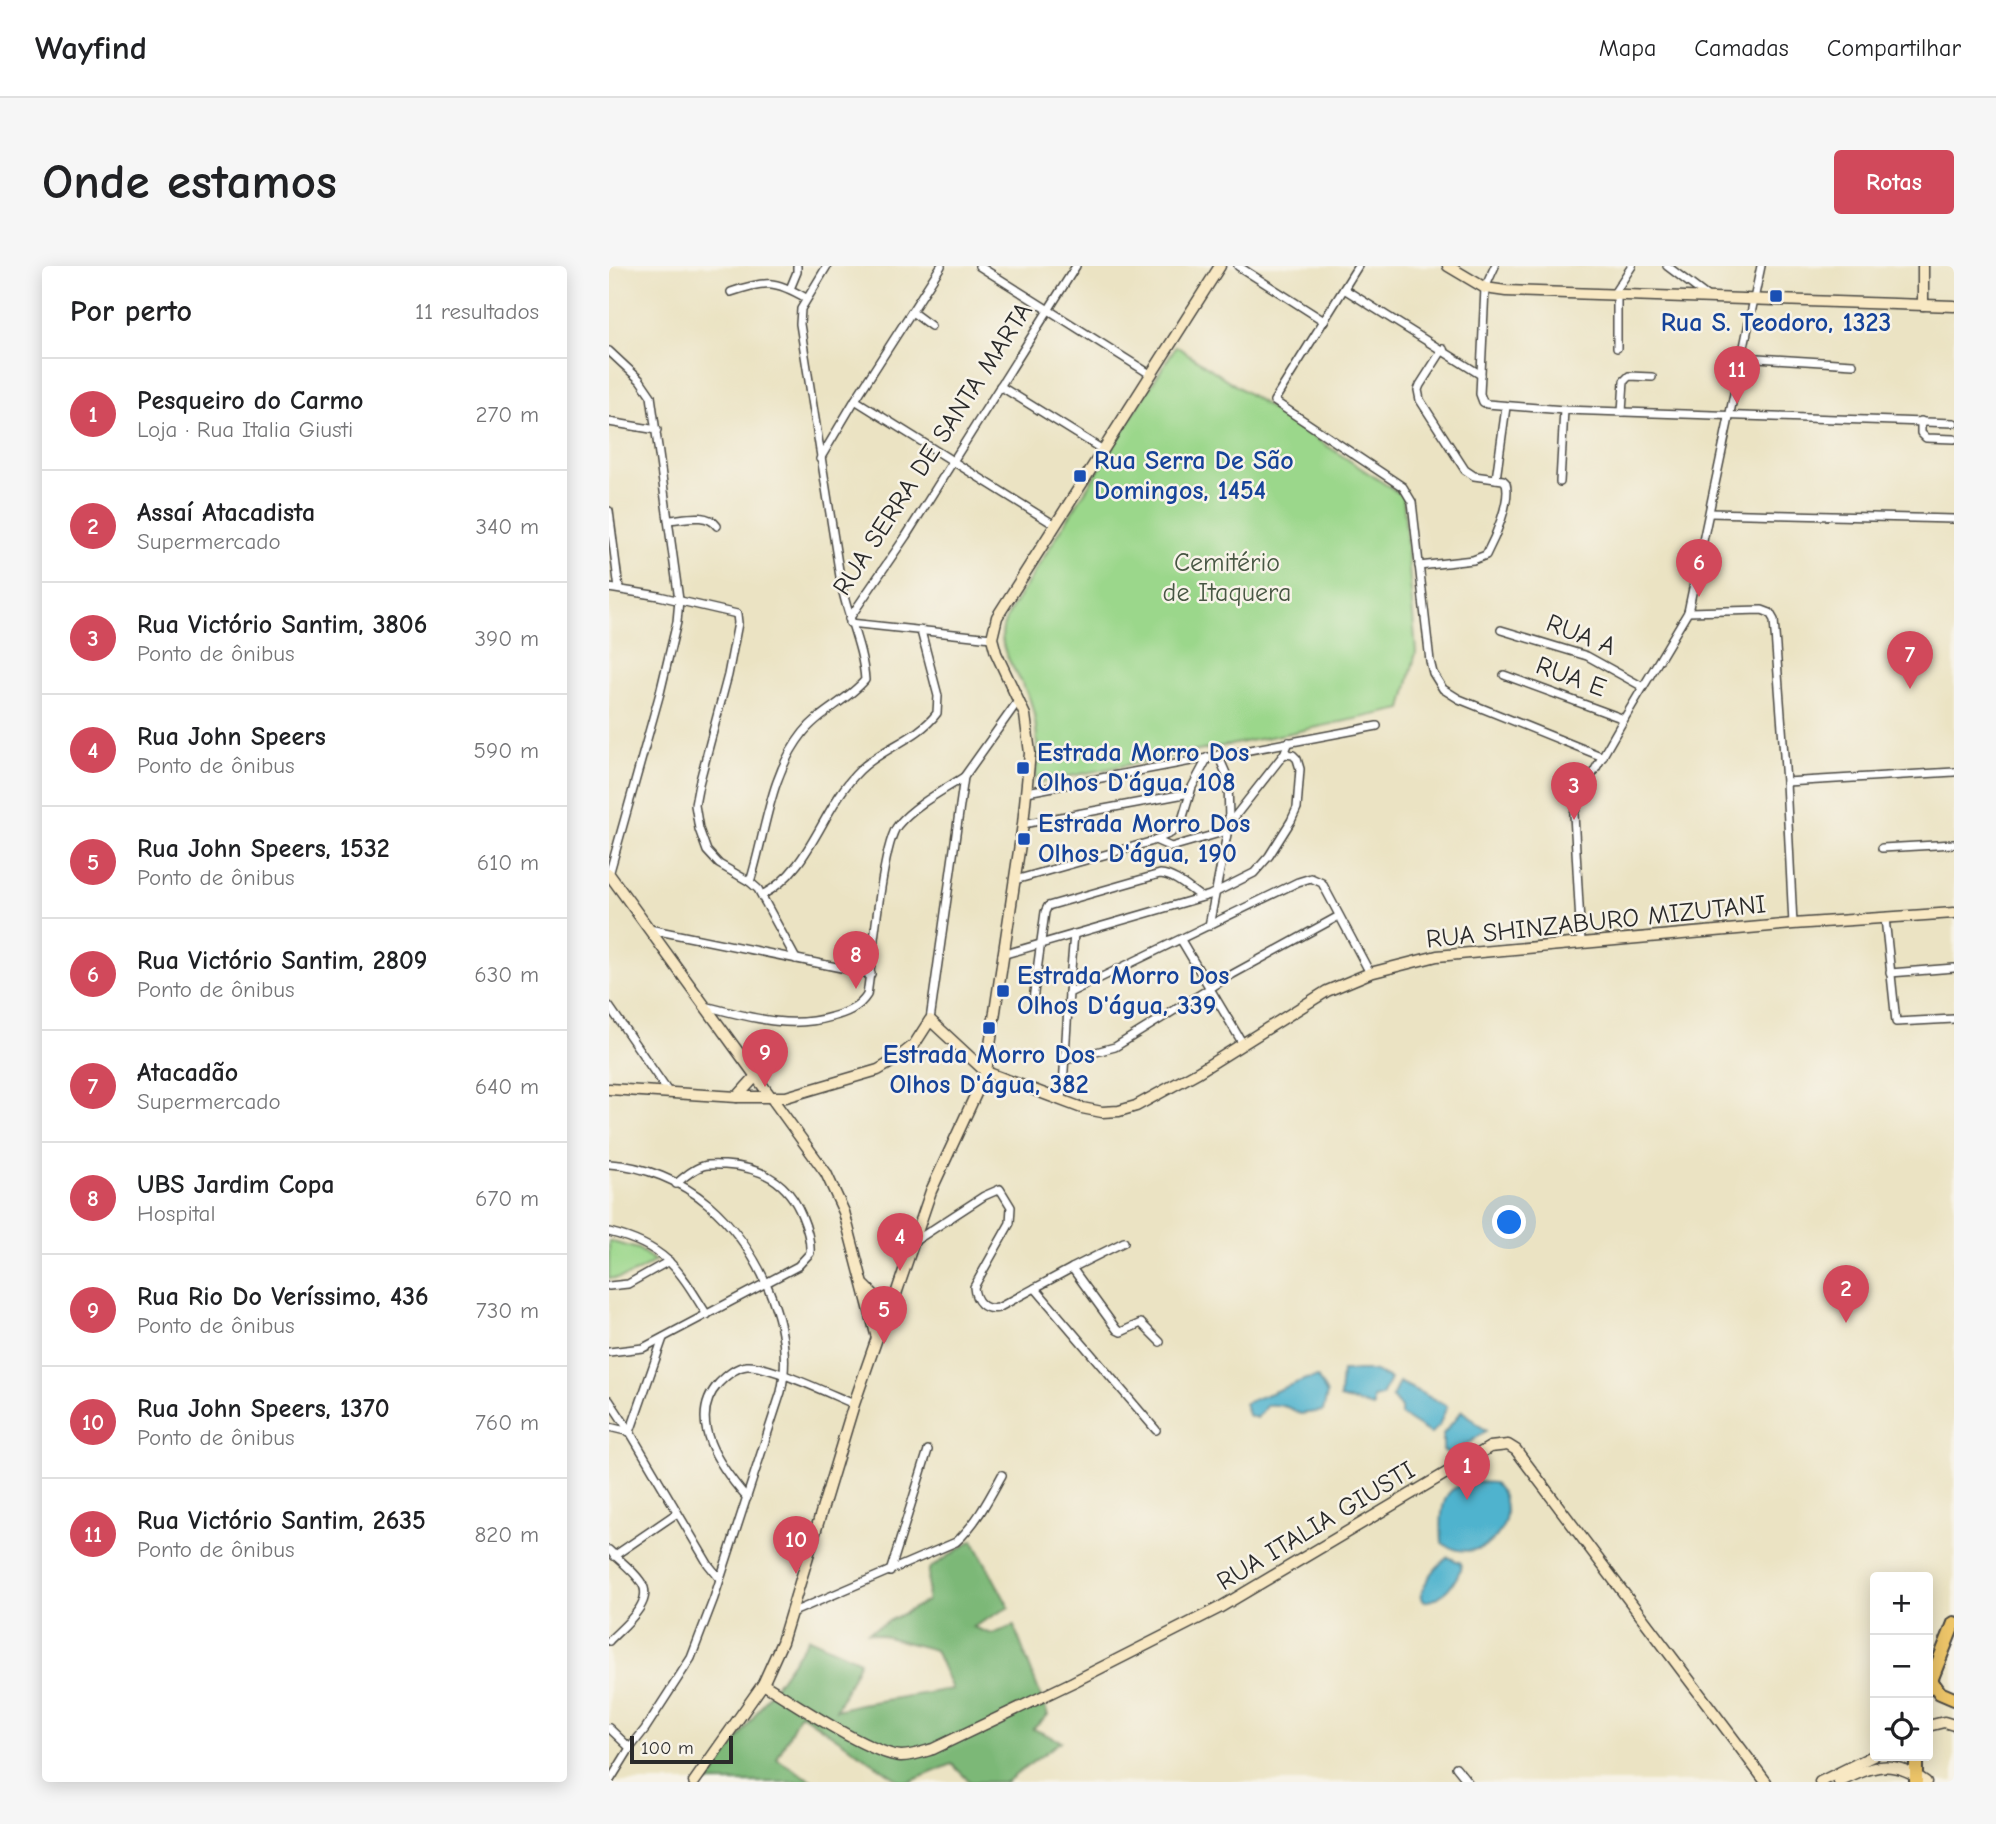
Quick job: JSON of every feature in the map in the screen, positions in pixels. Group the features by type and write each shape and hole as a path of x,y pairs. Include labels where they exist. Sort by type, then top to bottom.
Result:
{"highway":[{"path":"1933,1674 1954,1623"},
{"path":"1933,1687 1954,1699"},
{"path":"1917,1761 1919,1780"}],"street":[{"path":"790,289 797,266"},
{"path":"750,882 770,799 791,751 811,725 865,680 861,654 850,621 820,460 800,324 801,309 806,298 827,266"},
{"path":"820,460 941,266"},
{"path":"979,266 1150,374"},
{"name":"RUA SERRA DE SANTA MARTA","path":"850,621 1076,266"},
{"path":"694,1782 762,1684 782,1642 854,1404 877,1338 893,1303 920,1219 986,1072 1023,824 1029,737 1025,715 996,653 992,638 1002,607 1220,266"},
{"path":"1238,266 1325,321"},
{"path":"1358,266 1274,401 1385,474 1408,493 1412,502 1430,661 1433,673 1443,690 1459,699 1603,757"},
{"path":"1448,266 1485,288 1506,291 1954,306"},
{"path":"1495,266 1485,288 1481,375 1483,402 1506,407 1564,410 1954,423"},
{"path":"1617,348 1615,296 1632,266"},
{"path":"1667,266 1710,298"},
{"path":"1581,942 1574,814 1581,794 1623,719 1688,612 1761,266"},
{"path":"1923,266 1923,305"},
{"path":"731,292 773,282 806,298"},
{"path":"1344,289 1481,375"},
{"path":"912,312 931,326"},
{"path":"1419,566 1473,560 1486,555 1498,528 1508,493 1506,483 1465,470 1420,400 1420,384 1443,349"},
{"path":"609,351 647,388 654,407 679,600 677,622 660,692 609,874 826,1173 837,1192 845,1212 877,1338"},
{"path":"1742,357 1853,365"},
{"path":"1622,412 1624,381 1629,376 1652,377"},
{"path":"1000,386 1103,450"},
{"path":"855,400 1055,525"},
{"path":"1496,479 1506,407"},
{"path":"1560,482 1564,410"},
{"path":"1921,421 1921,433 1926,438 1954,439"},
{"path":"609,422 657,430"},
{"path":"609,511 619,589"},
{"path":"1710,513 1954,519"},
{"path":"669,520 706,518 714,521 717,526"},
{"path":"609,588 679,600 737,614 721,705 695,805 699,830 707,851 729,871 750,882 762,895 796,959"},
{"path":"1688,612 1762,610 1773,616 1786,782 1793,924"},
{"path":"850,621 992,638"},
{"name":"RUA A","path":"1501,630 1587,656 1643,687"},
{"path":"762,895 784,881 800,863 841,794 860,769 930,721 937,713 939,701 921,631"},
{"name":"RUA E","path":"1504,675 1623,719"},
{"path":"703,1006 773,1023 795,1024 841,1014 862,1003 867,995 871,974 887,855 894,830 906,817 964,777 1018,701"},
{"path":"1027,792 1377,726"},
{"path":"1155,840 1171,847 1228,827 1288,754 1289,742"},
{"path":"1002,956 1201,897 1254,873 1269,856 1291,821 1298,802 1299,764 1288,754"},
{"path":"1209,926 1228,827 1228,778 1218,755"},
{"path":"1015,880 1155,840 1177,828 1208,757"},
{"path":"1786,782 1954,772"},
{"path":"609,1089 737,1097 786,1097 878,1070 905,1053 914,1045 930,1020 964,777"},
{"path":"1023,824 1190,793"},
{"path":"1882,848 1954,844"},
{"path":"1033,999 1045,912 1052,904 1160,874 1177,880 1201,897"},
{"path":"1069,993 1311,878 1322,883 1370,973"},
{"name":"RUA SHINZABURO MIZUTANI","path":"930,1020 986,1072 1062,1101 1102,1112 1136,1106 1327,991 1370,973 1447,955 1793,924 1954,913"},
{"path":"1066,1060 1115,1047 1209,987 1339,916"},
{"path":"1885,918 1895,1021 1900,1024 1954,1019"},
{"path":"648,929 871,974"},
{"path":"1062,1101 1075,934"},
{"path":"1181,940 1243,1044"},
{"path":"1890,973 1954,968"},
{"path":"609,1006 669,1093"},
{"path":"737,1097 755,1077"},
{"path":"609,1164 629,1166 676,1184 708,1204 732,1229 765,1283 779,1317 785,1355 785,1376 747,1498 691,1658 610,1782"},
{"path":"609,1352 643,1348 798,1266 810,1253 811,1245 800,1210 786,1188 765,1173 739,1166 716,1165 700,1167 676,1184"},
{"path":"912,1242 1000,1188 1010,1202 1010,1223 974,1287 975,1296 983,1307 992,1310 1124,1242"},
{"path":"920,1219 938,1226"},
{"path":"609,1233 645,1244 669,1261 681,1272 707,1315"},
{"path":"609,1286 628,1284 669,1261"},
{"path":"1072,1268 1117,1330 1121,1332 1141,1323 1160,1342"},
{"path":"863,1283 876,1297 893,1303"},
{"path":"1035,1288 1156,1430"},
{"path":"631,1432 663,1338"},
{"path":"747,1498 733,1482 706,1433 705,1414 708,1403 716,1386 735,1369 756,1366 854,1404"},
{"path":"609,1400 720,1579"},
{"path":"609,1427 631,1432"},
{"name":"RUA ITALIA GIUSTI","path":"762,1684 871,1747 902,1756 933,1749 1219,1608 1490,1447 1508,1445 1516,1450 1766,1782"},
{"path":"890,1572 928,1450"},
{"path":"791,1613 956,1542 978,1517 1002,1475"},
{"path":"609,1639 634,1614 644,1601 645,1595 641,1582 612,1553 677,1513"},
{"path":"1933,1725 1944,1722 1954,1725"},
{"path":"609,1728 630,1748"},
{"path":"1820,1782 1870,1757"},
{"path":"1839,1782 1870,1769 1887,1766 1902,1768 1919,1780"},
{"path":"1456,1767 1468,1782"}],"green space":[{"name":"Cemitério de Itaquera","path":"1176,346 1403,496 1416,652 1402,709 1035,783 1037,743 1034,713 1028,694 1007,657 1002,638 1004,625 1012,608"},
{"path":"609,1241 638,1249 655,1261 627,1276 609,1278"},
{"path":"973,1540 1009,1607 973,1627 992,1634 1014,1626 1048,1715 1033,1729 1061,1741 1006,1782 970,1782 952,1764 909,1782 901,1782 800,1713 777,1759 814,1782 708,1782 809,1638 860,1661 836,1710 952,1689 935,1650 868,1632 927,1601 929,1569"}],"water":[{"path":"1342,1371 1374,1371 1390,1379 1382,1396 1373,1398 1373,1407 1340,1398"},
{"path":"1317,1377 1327,1394 1323,1411 1300,1414 1284,1406 1267,1405 1257,1418 1248,1415 1245,1403"},
{"path":"1399,1382 1447,1406 1439,1426 1431,1434 1401,1415 1401,1408 1392,1397"},
{"path":"1462,1411 1486,1431 1451,1455 1443,1450 1443,1434"},
{"path":"1480,1482 1494,1483 1503,1496 1506,1511 1504,1524 1497,1536 1486,1545 1473,1550 1458,1550 1442,1543 1442,1514 1448,1494 1459,1486"},
{"path":"1448,1557 1461,1563 1454,1582 1437,1598 1424,1601 1421,1597 1427,1581"}],"place":[{"name":"Rua S. Teodoro, 1323","path":"1776,296"},
{"name":"Rua Victório Santim, 2635","path":"1737,404"},
{"name":"Rua Serra De São Domingos, 1454","path":"1080,476"},
{"name":"Rua Victório Santim, 2809","path":"1699,597"},
{"name":"Atacadão","path":"1910,689"},
{"name":"Estrada Morro Dos Olhos D'água, 108","path":"1023,768"},
{"name":"Rua Victório Santim, 3806","path":"1574,820"},
{"name":"Estrada Morro Dos Olhos D'água, 190","path":"1024,839"},
{"name":"UBS Jardim Copa","path":"856,989"},
{"name":"Estrada Morro Dos Olhos D'água, 339","path":"1003,991"},
{"name":"Estrada Morro Dos Olhos D'água, 382","path":"989,1028"},
{"name":"Rua Rio Do Veríssimo, 436","path":"765,1087"},
{"name":"Rua John Speers","path":"900,1271"},
{"name":"Assaí Atacadista","path":"1846,1323"},
{"name":"Rua John Speers, 1532","path":"884,1344"},
{"name":"Pesqueiro do Carmo","path":"1467,1500"},
{"name":"Rua John Speers, 1370","path":"796,1574"}]}
